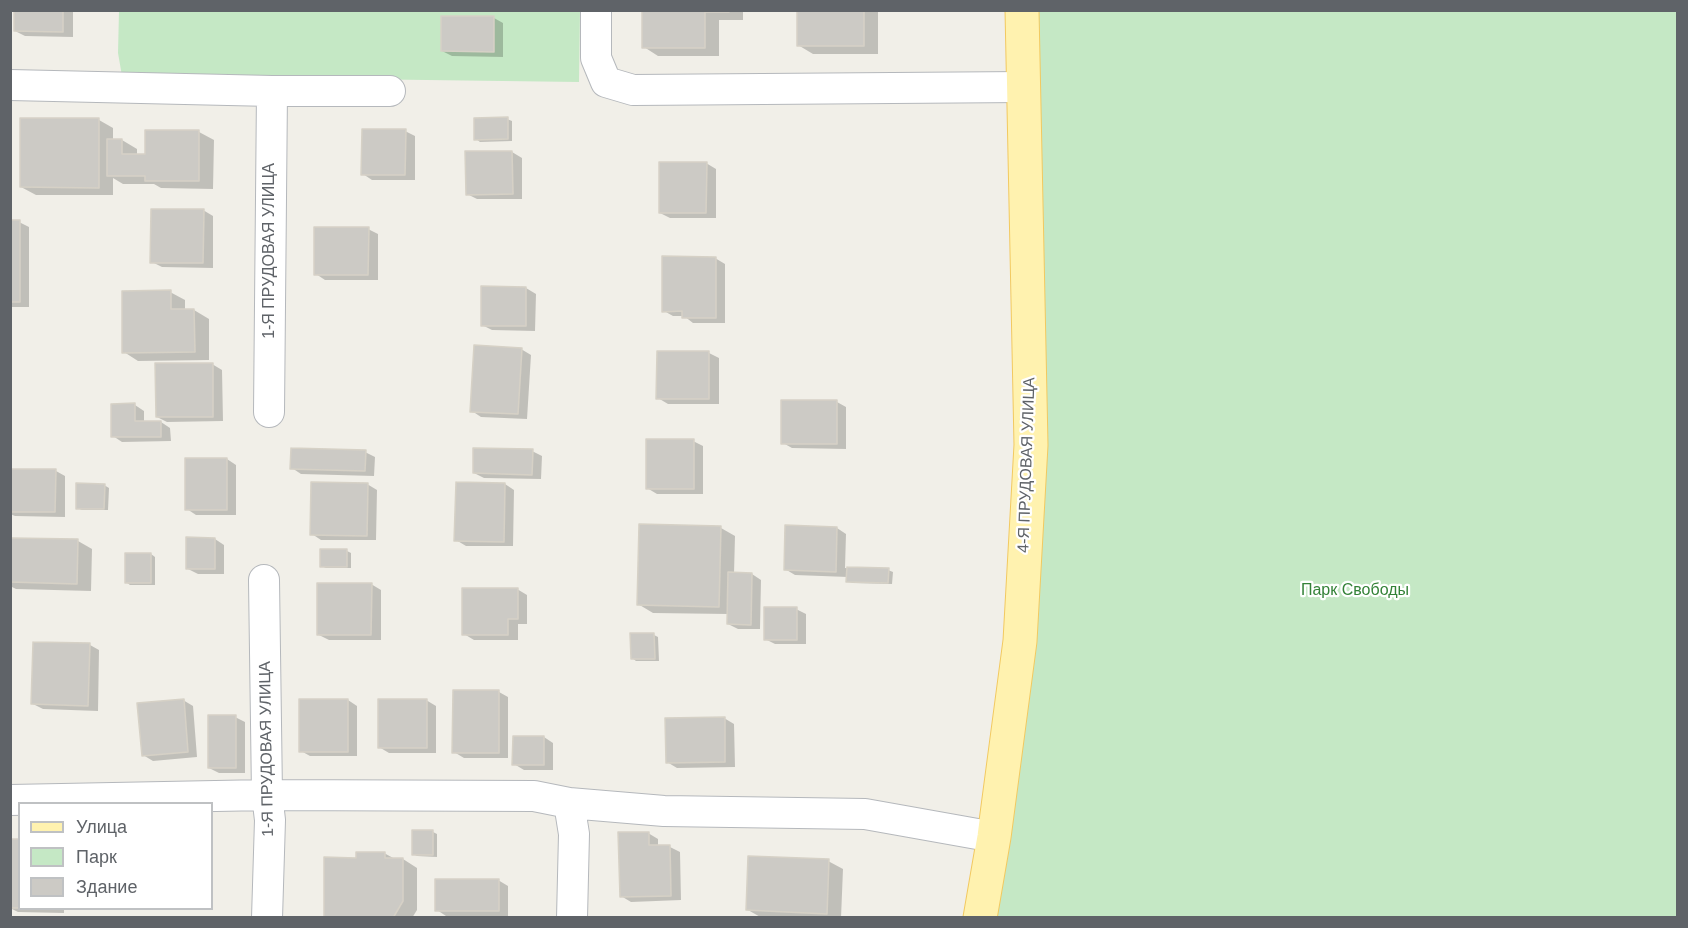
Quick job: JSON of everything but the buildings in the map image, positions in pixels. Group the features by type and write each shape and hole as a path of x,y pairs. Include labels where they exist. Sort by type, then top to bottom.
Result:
{"main road":[{"name":"4-Я ПРУДОВАЯ УЛИЦА","path":"980,918 994,837 1020,641 1030,445 1022,10"}],"street":[{"path":"596,10 596,58 606,82 633,90 1023,87"},
{"path":"10,84 272,91 390,91"},
{"name":"1-Я ПРУДОВАЯ УЛИЦА","path":"268,412 272,91"},
{"name":"1-Я ПРУДОВАЯ УЛИЦА","path":"264,580 267,795 270,820 267,918"},
{"path":"10,800 267,795 534,795 569,802 664,811 865,814 994,837"},
{"path":"569,802 574,834 572,918"}],"green space":[{"path":"119,11 580,11 579,82 122,76 118,53"},
{"name":"Парк Свободы","path":"1033,11 1677,11 1677,917 992,918 1006,834"}]}
